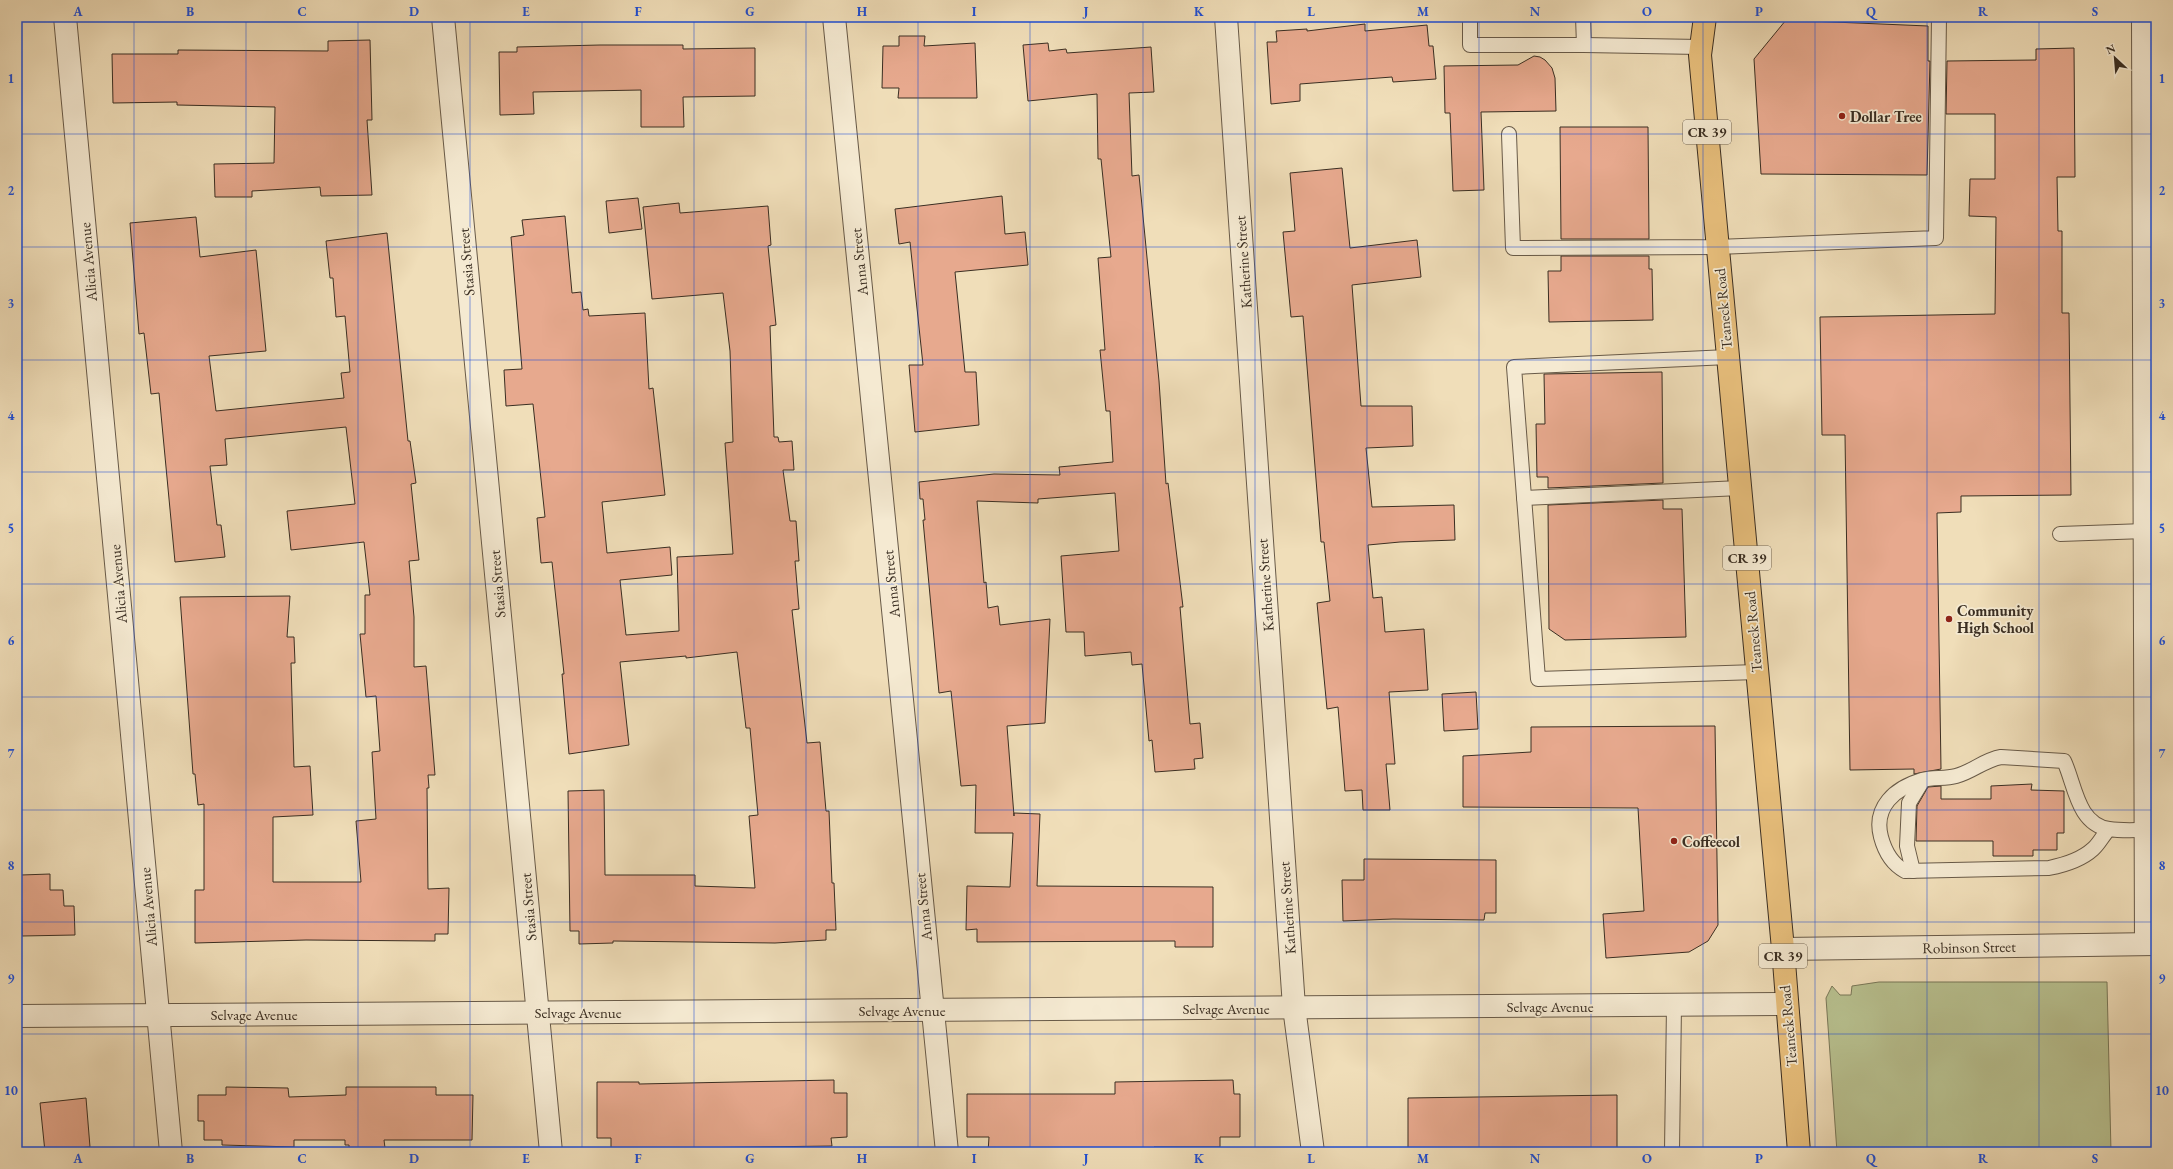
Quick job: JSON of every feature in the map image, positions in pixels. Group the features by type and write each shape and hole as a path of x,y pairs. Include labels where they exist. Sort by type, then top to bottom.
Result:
{"main road":[{"name":"Teaneck Road","path":"1705,17 1700,47 1783,949 1786,1004 1799,1152"}],"street":[{"name":"Alicia Avenue","path":"66,17 171,1152"},
{"name":"Stasia Street","path":"443,17 551,1152"},
{"name":"Anna Street","path":"834,17 947,1152"},
{"name":"Katherine Street","path":"1226,17 1294,1007 1313,1152"},
{"path":"2143,17 2150,200 2145,531 2151,566 2146,830 2151,944"},
{"name":"Robinson Street","path":"1783,949 2151,944"},
{"name":"Selvage Avenue","path":"17,1016 1786,1004"}],"lane":[{"path":"1470,17 1470,46 1584,45 1700,47"},
{"path":"1583,17 1584,45"},
{"path":"1509,134 1514,248 1718,247 1936,238 1939,17"},
{"path":"1728,357 1514,367 1538,679 1757,672"},
{"path":"1524,498 1740,488"},
{"path":"2060,534 2145,531"},
{"path":"2109,829 2094,849 2077,860 2059,866 2049,868 1905,871 1889,858 1881,839 1878,824 1880,811 1900,791 1923,780 1957,776 1992,758 2001,757 2064,761 2082,809 2095,822 2109,829 2146,830"},
{"path":"1913,871 1906,846 1908,803 1923,780"},
{"path":"1672,1152 1674,1005"}],"green space":[{"path":"1879,982 2107,982 2111,1152 1837,1152 1826,998 1832,986 1840,995 1851,995 1852,986"}],"building":[{"name":"Dollar Tree","path":"1786,20 1928,26 1928,61 1930,61 1927,175 1761,174 1754,59"},
{"path":"1365,24 1365,31 1427,25 1429,46 1433,46 1436,79 1393,82 1392,77 1300,84 1300,101 1271,104 1267,42 1277,42 1276,31 1307,29 1307,31"},
{"path":"899,36 925,36 924,46 975,43 977,98 898,98 899,88 882,88 883,46 899,46"},
{"path":"370,40 372,120 367,120 372,195 321,196 320,187 252,191 252,197 215,197 214,164 274,163 275,107 177,105 177,102 113,103 112,54 178,54 178,50 328,51 328,41"},
{"path":"1048,43 1049,51 1066,49 1067,53 1151,47 1154,92 1129,93 1132,176 1139,175 1159,381 1166,484 1168,483 1183,607 1180,607 1190,724 1200,723 1203,758 1194,759 1195,769 1155,772 1152,740 1149,741 1142,664 1132,665 1131,652 1085,656 1084,632 1066,632 1061,556 1119,551 1115,493 1038,499 1038,503 977,501 984,583 986,582 988,608 998,606 1000,625 1050,619 1045,723 1007,726 1014,816 1014,813 1040,814 1037,886 1213,887 1213,947 1175,947 1175,941 977,942 977,929 966,930 967,886 1010,887 1013,833 975,833 976,785 961,786 951,691 939,693 923,520 925,520 923,499 920,499 919,482 994,474 1060,475 1059,467 1113,462 1110,411 1106,411 1100,350 1105,350 1098,258 1111,257 1101,159 1098,159 1097,94 1028,101 1023,45"},
{"path":"683,45 683,49 755,48 755,96 683,97 684,127 641,127 641,90 533,92 534,114 500,115 499,52 517,52 517,47"},
{"path":"2074,48 2075,177 2057,177 2058,231 2062,231 2062,313 2069,313 2071,495 1961,496 1961,512 1937,513 1941,769 1914,774 1914,769 1850,770 1845,435 1822,435 1820,317 1995,314 1996,217 1969,216 1970,179 1995,179 1995,114 1946,114 1947,61 2036,60 2036,49"},
{"path":"1534,56 1545,60 1552,68 1555,78 1556,111 1481,112 1484,190 1453,191 1450,113 1445,113 1444,66 1518,65"},
{"path":"1560,127 1648,127 1649,239 1561,239"},
{"path":"1342,168 1350,248 1417,240 1421,277 1352,285 1361,406 1412,406 1413,446 1366,448 1372,507 1454,505 1455,540 1368,545 1373,598 1382,597 1385,632 1424,629 1428,690 1389,692 1395,764 1386,764 1390,810 1363,810 1362,790 1345,791 1338,707 1327,709 1317,603 1330,601 1324,542 1321,542 1303,316 1291,317 1283,232 1295,231 1290,173"},
{"path":"1002,196 1005,234 1025,232 1028,265 955,272 965,372 976,372 979,425 915,432 909,365 923,365 910,242 899,244 895,209"},
{"path":"638,198 642,229 609,233 606,201"},
{"path":"679,203 680,213 768,206 771,245 768,246 776,325 770,326 774,437 778,437 779,442 792,441 794,470 783,470 790,521 796,521 799,561 795,561 799,609 792,610 807,743 820,742 826,811 829,811 832,883 834,883 836,930 826,930 826,940 775,943 613,941 613,943 579,944 579,931 570,931 568,791 604,790 605,875 695,875 695,886 755,888 749,816 758,815 750,728 746,728 737,652 686,658 686,656 620,662 629,745 569,754 562,674 564,674 552,562 541,563 537,518 545,517 533,404 506,406 504,370 522,369 511,237 524,235 522,220 565,216 572,293 581,292 583,310 588,309 589,316 645,313 649,389 653,388 665,495 602,502 607,553 670,547 672,575 620,580 626,635 679,631 677,557 733,554 725,443 733,442 730,351 723,293 652,299 643,207"},
{"path":"196,217 200,257 256,250 266,351 209,356 216,411 344,398 341,373 350,372 345,316 336,317 333,278 330,278 326,241 387,233 408,441 410,441 416,483 411,484 419,560 409,561 414,617 414,667 426,666 435,775 428,775 429,788 427,788 428,889 449,888 448,934 435,934 435,941 306,940 195,943 195,890 204,890 204,804 198,805 195,774 193,774 180,597 290,596 287,637 294,637 295,663 291,663 294,767 310,766 313,815 273,817 273,882 361,882 356,821 376,819 372,752 380,751 376,696 366,697 360,634 365,634 365,595 370,595 364,542 291,550 287,511 355,504 346,427 225,439 227,465 210,466 217,525 221,525 225,557 175,562 159,393 151,394 144,333 139,334 130,223"},
{"path":"1561,256 1649,256 1649,269 1652,269 1653,320 1549,322 1548,271 1561,271"},
{"path":"1662,372 1663,483 1548,488 1548,477 1537,477 1536,424 1545,424 1544,374"},
{"path":"1663,500 1663,509 1682,509 1686,637 1565,640 1549,629 1548,505"},
{"path":"1476,692 1478,729 1444,731 1442,694"},
{"path":"1715,726 1718,925 1708,941 1689,952 1606,958 1603,914 1644,911 1638,808 1463,807 1463,756 1531,752 1531,727"},
{"path":"2032,784 2031,790 2064,791 2064,833 2057,833 2057,850 2033,850 2033,856 1993,856 1993,841 1916,841 1917,806 1928,787 1941,786 1941,799 1991,799 1991,786"},
{"path":"1364,859 1496,860 1496,913 1485,913 1484,920 1393,919 1343,921 1342,880 1364,880"},
{"path":"50,874 50,890 63,890 64,906 74,906 75,935 22,936 21,875"},
{"path":"834,1080 834,1093 847,1093 847,1137 831,1138 832,1146 611,1149 611,1138 597,1138 597,1082 639,1082 639,1084"},
{"path":"1233,1080 1234,1094 1240,1094 1240,1137 1220,1137 1220,1147 1154,1147 1154,1152 1117,1152 1117,1150 1015,1149 1015,1152 988,1152 989,1137 967,1137 967,1094 1115,1094 1115,1082"},
{"path":"226,1087 288,1088 289,1097 346,1095 346,1087 436,1087 436,1095 473,1095 472,1140 384,1140 385,1148 349,1148 349,1145 345,1145 345,1140 294,1140 294,1147 222,1145 222,1140 204,1140 204,1121 198,1121 198,1095 226,1095"},
{"path":"1617,1095 1617,1152 1408,1152 1408,1098"},
{"path":"86,1098 90,1147 78,1148 78,1152 45,1152 40,1103"}],"place":[{"name":"Dollar Tree","path":"1842,116"},
{"name":"Community High School","path":"1949,619"},
{"name":"Coffeecol","path":"1674,841"}]}
